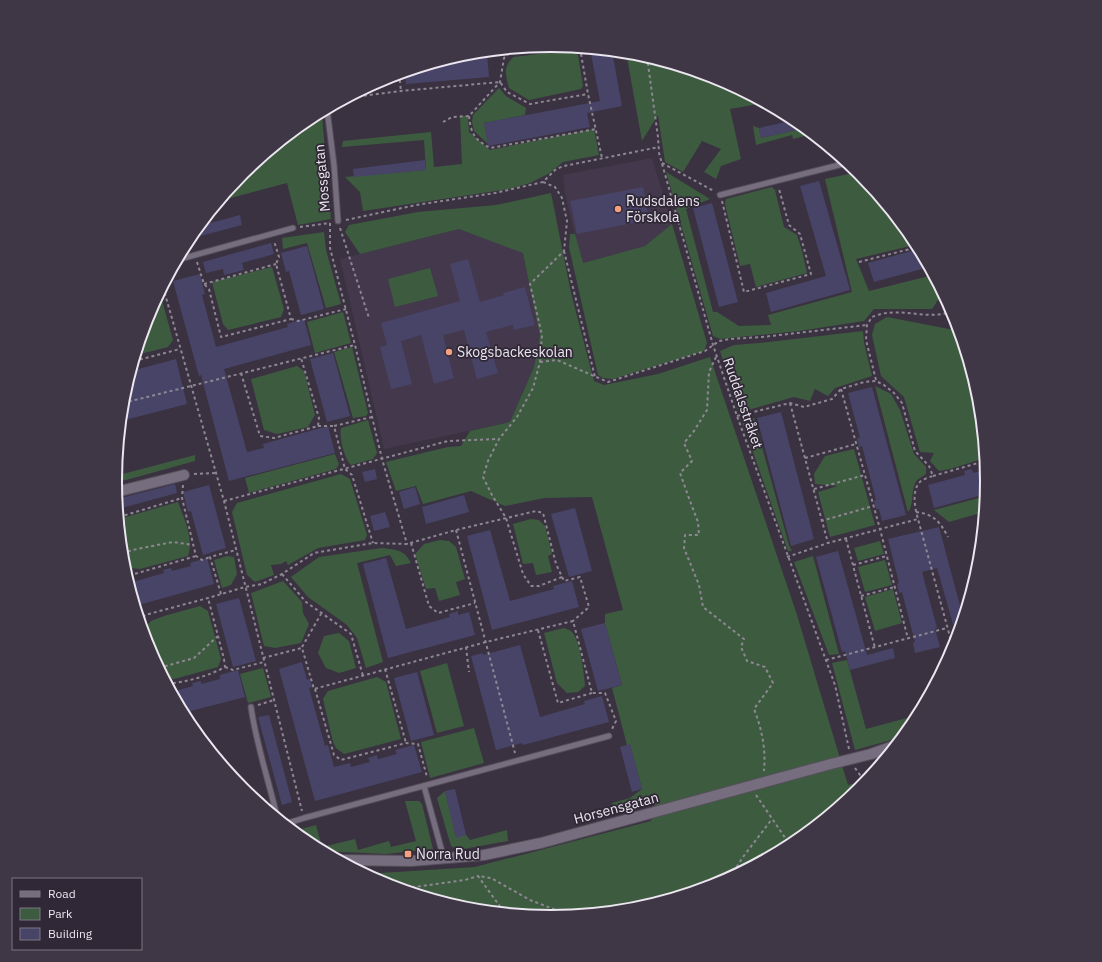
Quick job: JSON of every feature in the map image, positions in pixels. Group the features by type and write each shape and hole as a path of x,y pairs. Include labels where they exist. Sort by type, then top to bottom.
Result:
{"street":[{"path":"122,490 184,475"},
{"name":"Horsensgatan","path":"350,860 411,861 484,855 541,843 886,749"}],"lane":[{"name":"Mossgatan","path":"328,115 334,165 338,221"},
{"path":"720,195 841,165"},
{"path":"184,258 293,228"},
{"path":"251,707 254,729 275,810"},
{"path":"291,822 609,736"},
{"path":"427,785 444,859"}],"path":[{"path":"581,53 602,158"},
{"path":"443,122 452,117 469,116 500,82 504,58 507,55"},
{"name":"Ruddalsstråket","path":"648,63 659,153 716,356 787,557 826,660 839,703 849,748"},
{"path":"400,80 401,92"},
{"path":"360,96 500,82"},
{"path":"500,82 507,92 530,104 588,94"},
{"path":"469,116 470,128 474,136 479,142 490,148 596,129"},
{"path":"369,318 338,221 416,205 496,193 544,182 556,169 564,166 659,147"},
{"path":"662,163 708,187 720,195 744,292 811,274 800,234 789,226 776,181"},
{"path":"544,182 555,187 562,198 567,220 564,251 595,377"},
{"path":"293,228 330,223 330,248 382,458 407,544"},
{"path":"272,234 279,257 276,264 292,318 298,322 346,309"},
{"path":"859,262 912,249"},
{"path":"562,577 539,586 531,586 523,574 506,518 483,477 488,461 499,439 517,417 533,388 540,362 542,335 530,284 564,251"},
{"path":"196,255 204,284 209,289 221,337 292,318"},
{"path":"204,284 276,264"},
{"path":"165,293 190,386 224,501 304,818"},
{"path":"876,381 866,340 867,325 872,317 888,312 925,315 945,313"},
{"path":"540,362 557,360 608,382 705,352 719,341 867,325"},
{"path":"129,401 355,345"},
{"path":"140,359 180,349"},
{"path":"716,356 709,372 707,410 694,431 684,443 692,461 680,473 698,522 699,535 685,535 684,548 699,585 703,607 744,639 741,647 747,661 765,666 773,683 754,709 758,719 765,755 763,782"},
{"path":"301,358 319,418 318,426"},
{"path":"241,373 260,436 274,438 318,426 334,426 372,417"},
{"path":"736,416 790,403 804,407 832,399 840,389 864,382 876,381 894,393 902,403 915,451 929,466 933,476"},
{"path":"840,389 880,529 908,639"},
{"path":"790,403 828,543"},
{"path":"334,426 345,469 352,475 373,543"},
{"path":"224,501 448,441 499,439"},
{"path":"805,458 856,444"},
{"path":"950,638 916,512 916,487 920,481 933,476 979,464"},
{"path":"215,473 184,475 182,498 196,556 202,560 236,550"},
{"path":"813,489 865,475"},
{"path":"124,515 182,498"},
{"path":"822,521 873,506"},
{"path":"144,616 145,615 245,587 262,584 282,574 314,552 373,543 407,544 456,530 536,511 544,514 556,564 562,577 564,581 580,577 589,607 574,621 466,647 314,689"},
{"path":"916,512 927,513 940,523 948,537"},
{"path":"787,557 828,543 918,519"},
{"path":"456,530 517,760"},
{"path":"846,538 875,648"},
{"path":"128,551 173,542 194,545"},
{"path":"411,543 429,606 438,613 475,603"},
{"path":"132,575 196,556"},
{"path":"853,565 886,556"},
{"path":"210,557 221,594"},
{"path":"282,574 306,602 351,634 363,676"},
{"path":"861,596 894,587"},
{"path":"208,598 225,667"},
{"path":"321,614 302,648 334,755 341,760 406,743 418,744 427,785"},
{"path":"574,621 592,694"},
{"path":"826,660 947,628"},
{"path":"538,630 558,703 592,694 605,693 616,721 609,736"},
{"path":"164,667 194,658 218,636"},
{"path":"466,647 468,672"},
{"path":"263,658 302,648"},
{"path":"173,683 216,672 225,667 234,670 264,662"},
{"path":"385,669 406,743"},
{"path":"251,707 274,700"},
{"path":"855,770 861,777"},
{"path":"750,786 786,840"},
{"path":"736,868 772,819"},
{"path":"413,887 465,880 478,876 491,878 530,900 556,910"},
{"path":"478,876 500,907"}],"shaded area":[{"name":"Rudsdalens Förskola","path":"652,158 672,224 645,246 582,263 565,194 563,175"},
{"name":"Skogsbackeskolan","path":"459,229 523,252 540,336 534,367 510,422 384,449 340,259"}],"green space":[{"path":"554,52 575,53 578,55 583,86 581,89 529,100 509,88 506,68 510,60 514,57"},
{"path":"627,59 689,75 741,96 757,104 730,109 741,159 721,166 716,179 704,172 721,149 702,141 683,172 665,162 658,115 642,141"},
{"path":"499,88 506,96 526,108 525,115 484,123 488,144 474,131 472,122 473,115"},
{"path":"460,116 468,116 469,132 490,150 594,129 599,155 563,162 548,174 530,183 509,189 363,211 360,192 345,177 426,170 424,140 342,147 343,141 431,132 434,167 462,164"},
{"path":"322,118 331,219 298,225 287,183 227,199 268,158"},
{"path":"753,126 759,128 761,138 797,130 805,136 793,139 792,135 756,145"},
{"path":"666,172 710,199 686,209 713,312 717,312 739,326 771,325 768,315 852,292 825,179 850,174 874,198 910,246 856,259 869,291 928,276 939,298 932,309 874,309 864,321 799,331 720,339 713,336"},
{"path":"772,187 775,190 784,227 797,235 807,273 756,287 750,264 740,266 725,204 726,199"},
{"path":"551,193 571,293 594,381 604,385 658,374 710,357 797,615 848,785 855,783 834,804 789,838 741,866 689,887 635,902 579,909 551,910 495,906 467,902 440,895 413,887 378,873 475,867 651,821 655,804 613,814 612,803 630,798 642,789 630,745 627,745 612,688 622,685 605,623 605,614 623,610 592,497 544,498 505,506 471,491 423,504 416,486 396,491 386,462 448,447 461,446 470,431 510,422 534,367 540,336 523,253 459,229 360,254 345,232 349,225 418,212 496,205"},
{"path":"672,224 707,343 704,351 613,379 603,378 598,375 569,247 570,234 575,234 583,263 645,246"},
{"path":"324,232 326,250 341,304 326,308 307,243 283,249 282,238"},
{"path":"272,267 284,309 281,317 228,330 223,324 212,282"},
{"path":"430,268 438,296 395,307 388,279"},
{"path":"162,301 173,340 168,347 142,354"},
{"path":"343,312 351,343 315,353 307,322"},
{"path":"887,317 952,330 972,397 979,460 939,471 930,461 934,453 920,452 904,397 881,376 872,335 875,324"},
{"path":"863,331 864,343 872,376 835,388 828,396 815,389 810,401 794,397 741,412 738,410 720,351 734,345"},
{"path":"352,347 368,413 366,416 353,418 334,352"},
{"path":"297,366 304,371 315,415 308,427 277,434 264,430 251,379"},
{"path":"875,386 891,394 900,410 914,454 926,467 926,474 917,480 915,484 908,512"},
{"path":"754,418 789,545 792,551 788,551 742,421"},
{"path":"368,420 377,453 373,459 351,465 346,458 343,447 341,428"},
{"path":"854,449 875,525 830,537 818,492 838,486 815,484 814,474 825,456"},
{"path":"335,454 339,464 336,469 249,493 245,478"},
{"path":"195,455 195,461 122,481 122,474"},
{"path":"341,474 350,479 367,535 365,540 318,548 288,565 286,561 281,564 271,565 274,575 255,582 247,575 232,512 237,503"},
{"path":"979,498 979,514 949,522 934,510"},
{"path":"178,502 189,535 190,549 188,556 140,569 131,568 124,518"},
{"path":"531,519 539,520 545,526 552,554 548,556 552,572 536,575 533,563 523,564 513,524"},
{"path":"440,540 449,541 456,547 465,579 456,582 460,595 439,601 435,588 426,589 415,554 424,544"},
{"path":"880,541 884,554 858,561 854,548"},
{"path":"382,548 399,551 408,558 411,563 396,566 390,555 357,563 383,662 366,668 357,638 347,625 308,597 291,577 319,557"},
{"path":"227,556 234,557 237,574 231,585 222,588 214,560"},
{"path":"813,556 839,654 829,655 794,562"},
{"path":"885,560 892,585 865,592 858,567"},
{"path":"283,581 302,602 303,613 309,624 301,643 275,648 264,646 251,593"},
{"path":"893,589 902,623 875,631 865,597"},
{"path":"200,606 208,611 221,659 218,667 174,679 170,678 147,625 151,621"},
{"path":"564,628 571,631 575,636 581,658 585,686 578,692 567,693 557,683 544,633"},
{"path":"339,633 349,641 356,668 339,673 326,668 318,653 324,636"},
{"path":"847,660 866,729 909,717 893,740 855,750 832,663"},
{"path":"447,663 464,726 437,733 420,671"},
{"path":"263,668 271,697 248,703 240,674"},
{"path":"377,677 386,682 401,739 344,754 336,748 333,742 323,699 328,691"},
{"path":"474,728 484,763 430,778 421,742"},
{"path":"445,791 456,837 466,835 470,840 507,830 508,841 458,850 451,846 437,798"},
{"path":"405,801 419,801 422,804 433,849 386,854 334,852 325,846 355,839 358,850 389,841 391,847 416,841"},
{"path":"316,825 321,843 301,829"}],"building":[{"path":"591,54 613,57 622,106 587,113 590,127 488,146 484,123 600,101"},
{"path":"487,57 489,77 406,84 405,78 413,75 467,60"},
{"path":"786,122 797,130 761,138 759,128"},
{"path":"425,160 426,170 354,177 353,169"},
{"path":"819,181 850,290 771,312 766,293 826,276 800,186"},
{"path":"643,187 649,220 577,234 570,201"},
{"path":"712,203 738,302 719,307 693,208"},
{"path":"240,215 242,225 199,237 208,223"},
{"path":"271,243 274,254 242,263 244,270 224,275 223,269 206,273 203,262"},
{"path":"307,246 324,309 301,315 289,271 286,272 281,253"},
{"path":"913,251 924,268 874,282 868,263"},
{"path":"468,259 480,302 504,295 503,293 525,287 535,325 514,330 513,325 486,332 498,373 477,379 464,330 443,335 454,378 434,384 421,335 401,341 412,384 391,389 380,347 387,345 381,323 460,301 450,264"},
{"path":"200,274 205,294 202,295 216,347 288,327 287,324 304,319 311,345 224,369 247,452 264,448 263,444 328,426 335,453 229,481 201,375 199,376 173,281"},
{"path":"333,353 350,416 327,422 310,359"},
{"path":"176,359 187,404 127,420 130,397 137,369"},
{"path":"872,387 906,515 882,521 879,509 876,509 874,501 876,500 862,446 859,447 857,438 860,438 848,393"},
{"path":"781,412 814,539 791,546 757,418"},
{"path":"375,469 377,479 365,482 362,472"},
{"path":"972,469 973,473 980,471 979,496 934,508 928,485 965,475 964,471"},
{"path":"175,484 177,493 123,508 123,498"},
{"path":"209,485 226,548 203,555 191,511 188,512 183,492"},
{"path":"415,487 420,504 404,509 399,492"},
{"path":"464,495 469,512 426,524 422,507"},
{"path":"575,508 592,571 569,577 551,514"},
{"path":"385,512 390,527 374,531 370,516"},
{"path":"939,527 960,607 954,627 937,568 922,572 937,628 935,629 940,647 915,653 913,643 915,642 902,592 899,593 897,584 899,583 888,539"},
{"path":"490,530 510,601 554,589 553,586 572,581 579,607 492,630 467,536"},
{"path":"838,551 867,655 893,648 895,658 850,670 845,651 842,652 816,557"},
{"path":"207,558 214,584 141,604 134,581 164,573 163,570 171,568 172,571 191,566 190,563"},
{"path":"386,558 406,629 450,617 449,614 458,611 458,615 469,612 475,635 388,658 363,564"},
{"path":"239,598 256,661 233,667 216,604"},
{"path":"605,623 622,685 598,691 581,629"},
{"path":"520,645 540,717 585,704 584,701 602,696 609,722 523,745 522,743 496,750 471,656 483,653 483,655"},
{"path":"302,662 307,680 310,679 312,687 309,688 325,746 328,745 334,767 350,763 351,767 370,762 368,758 377,755 378,759 397,754 395,750 414,745 422,772 315,801 279,669"},
{"path":"238,670 245,697 189,711 177,691 193,686 192,683 201,681 201,684 220,679 220,675"},
{"path":"417,672 434,735 411,741 394,678"},
{"path":"269,715 292,802 282,805 258,717"},
{"path":"630,744 642,789 632,792 620,747"},
{"path":"455,789 466,835 456,838 445,791"}],"place":[{"name":"Rudsdalens Förskola","path":"618,209"},
{"name":"Skogsbackeskolan","path":"449,352"},
{"name":"Norra Rud","path":"408,854"}]}
